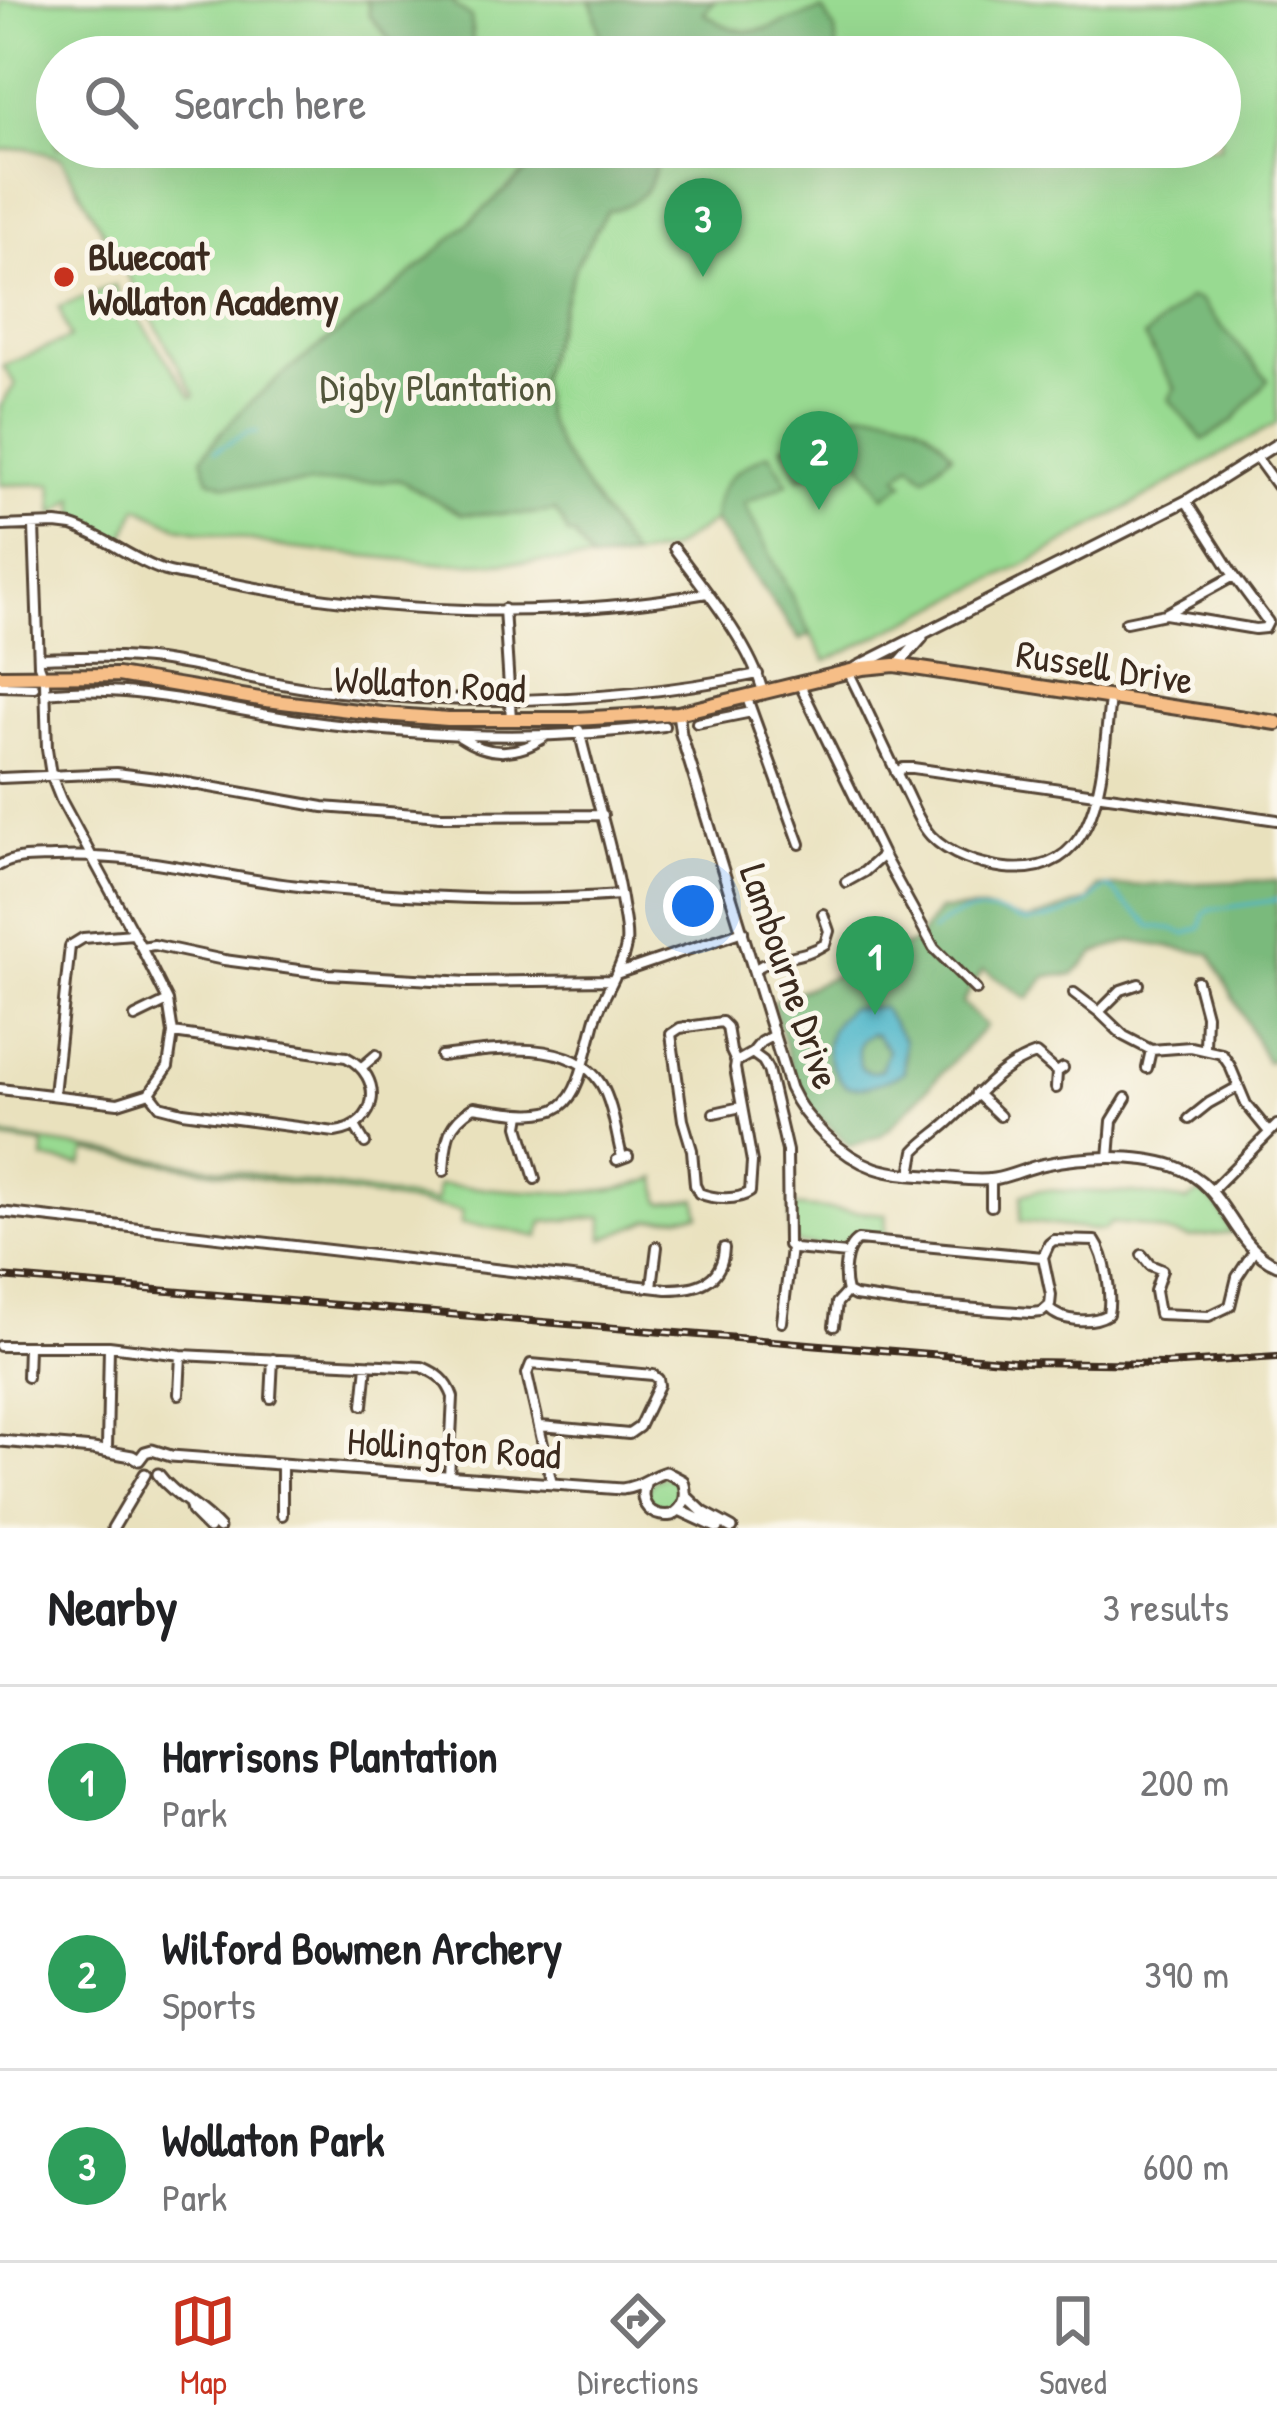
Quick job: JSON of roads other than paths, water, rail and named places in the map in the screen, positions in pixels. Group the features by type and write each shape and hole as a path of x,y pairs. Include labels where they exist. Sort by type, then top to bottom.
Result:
{"main road":[{"name":"Wollaton Road","path":"0,676 38,681 118,675 322,708 578,726 749,705 764,694 850,671 896,665 924,669"},
{"name":"Russell Drive","path":"924,669 1277,723"}],"street":[{"name":"Wollaton Road","path":"850,671 1186,501 1277,444"},
{"path":"1256,457 1277,486"},
{"path":"1165,614 1255,629 1266,625 1267,618 1186,501"},
{"path":"0,526 72,526 167,572 250,588 399,606 622,605 707,592"},
{"path":"0,1089 118,1103 150,1093 167,1067 173,1033 168,1001 72,824 52,775 45,693 38,681 34,526"},
{"path":"674,548 758,674 764,694"},
{"path":"1126,622 1165,614 1234,576"},
{"path":"504,609 511,719"},
{"path":"1266,625 1277,633"},
{"name":"Wollaton Road","path":"896,665 926,634"},
{"path":"916,644 915,654 924,669"},
{"path":"892,648 891,660 896,665"},
{"name":"Wollaton Road","path":"39,658 158,660 332,692 449,698 640,693 758,674"},
{"path":"850,671 922,823 944,847 965,858 1026,870 1055,861 1078,843 1091,819 1110,697"},
{"name":"Wollaton Road","path":"0,686 38,681"},
{"path":"800,685 934,948 976,990"},
{"name":"Wollaton Road","path":"45,693 143,694 303,721 458,734 547,735 578,726 664,726"},
{"name":"Wollaton Road","path":"697,723 749,705"},
{"path":"749,705 800,844"},
{"name":"Lambourne Drive","path":"678,713 790,1088 805,1114 859,1161 890,1172 991,1179 1042,1164 1108,1158 1178,1168 1212,1190 1254,1251"},
{"path":"444,1171 448,1132 458,1117 474,1107 521,1114 550,1112 572,1095 599,1007 626,941 603,815 578,726"},
{"path":"458,734 481,748 500,752 527,748 547,735"},
{"path":"896,773 913,768 1277,820"},
{"path":"0,778 116,773 323,807 441,816 603,815"},
{"path":"0,865 13,859 89,854 302,887 455,899 620,895"},
{"path":"848,877 883,855"},
{"path":"754,969 781,958 803,956 825,944 829,931 823,914"},
{"path":"141,946 329,974 468,982 612,978 742,931"},
{"path":"54,1094 70,946 83,938 133,934"},
{"path":"825,944 837,950"},
{"path":"1197,981 1206,1015 1205,1048"},
{"path":"1099,1012 1121,985 1139,984"},
{"path":"1076,998 1150,1050 1205,1048 1222,1054 1231,1066 1246,1104 1273,1129 1212,1190"},
{"path":"135,1017 168,1001"},
{"path":"722,1022 736,1062 752,1162 750,1192 711,1197 699,1193 695,1185 671,1034 680,1028 722,1022"},
{"path":"150,1093 160,1106 183,1112 335,1132 355,1126 372,1098 362,1067 341,1056 173,1033"},
{"path":"736,1062 774,1035"},
{"path":"911,1174 915,1151 1005,1065 1036,1050 1060,1070 1056,1088"},
{"path":"1147,1068 1150,1050"},
{"path":"440,1055 536,1051 584,1066 603,1087 622,1158"},
{"path":"752,1053 768,1070 785,1142 791,1247 782,1322"},
{"path":"362,1067 376,1055"},
{"path":"1191,1113 1238,1086"},
{"path":"976,1093 1000,1116"},
{"path":"1108,1158 1112,1121 1126,1098"},
{"path":"714,1113 741,1107"},
{"path":"521,1114 522,1140 535,1179"},
{"path":"355,1126 365,1143"},
{"path":"991,1179 991,1206"},
{"path":"0,1212 652,1287 707,1283 721,1266 724,1248"},
{"path":"847,1292 848,1254 854,1242 865,1240 1043,1257"},
{"path":"1095,1240 1101,1249 1108,1314 1098,1319 1059,1318 1048,1308 1052,1295 1043,1257 1049,1244 1095,1240"},
{"path":"652,1287 657,1247"},
{"path":"791,1247 848,1254"},
{"path":"1230,1306 1237,1277 1254,1251 1277,1265"},
{"path":"1142,1255 1162,1270 1155,1291 1158,1319 1209,1316 1230,1306"},
{"path":"847,1292 979,1310 1031,1313 1048,1308"},
{"path":"834,1326 837,1303 847,1292"},
{"path":"1230,1306 1239,1313"},
{"path":"0,1346 109,1346 181,1355 422,1367 439,1375 454,1397 449,1477"},
{"path":"107,1448 109,1346"},
{"path":"27,1377 28,1347"},
{"path":"179,1394 181,1355"},
{"path":"271,1398 273,1359"},
{"path":"363,1405 367,1364"},
{"path":"541,1426 629,1434 639,1427 658,1379 532,1364 527,1375 552,1484"},
{"path":"0,1441 142,1456"},
{"path":"93,1449 142,1456"},
{"path":"142,1456 140,1470 158,1474"},
{"name":"Hollington Road","path":"142,1456 622,1489 645,1484"},
{"path":"158,1474 165,1456"},
{"path":"282,1464 284,1507"},
{"path":"686,1496 672,1515 655,1518 643,1499 645,1484 657,1474 672,1473 703,1512 732,1528"},
{"path":"113,1528 145,1474"},
{"path":"158,1474 219,1528"},
{"name":"Hollington Road","path":"622,1489 643,1499"},
{"path":"190,1503 208,1528"},
{"path":"679,1510 718,1528"}],"water":[{"path":"882,1007 904,1040 904,1072 868,1086 846,1086 831,1064 827,1047 831,1030 849,1008","holes":["876,1035 888,1050 881,1070 864,1070 858,1047 861,1040"]}],"waterway":[{"path":"215,451 249,432 258,432"},
{"path":"932,932 974,911 1027,922 1043,920 1081,907 1108,887 1150,926 1184,934 1201,928 1210,910 1277,900"}],"railway":[{"path":"0,1277 1026,1362 1166,1364 1277,1357"}],"place":[{"name":"Bluecoat Wollaton Academy","path":"64,277"},
{"name":"Wollaton Park","path":"703,277"},
{"name":"Wilford Bowmen Archery","path":"819,510"},
{"name":"Harrisons Plantation","path":"875,1015"}],"park label":[{"name":"Digby Plantation","path":"436,386"}]}
